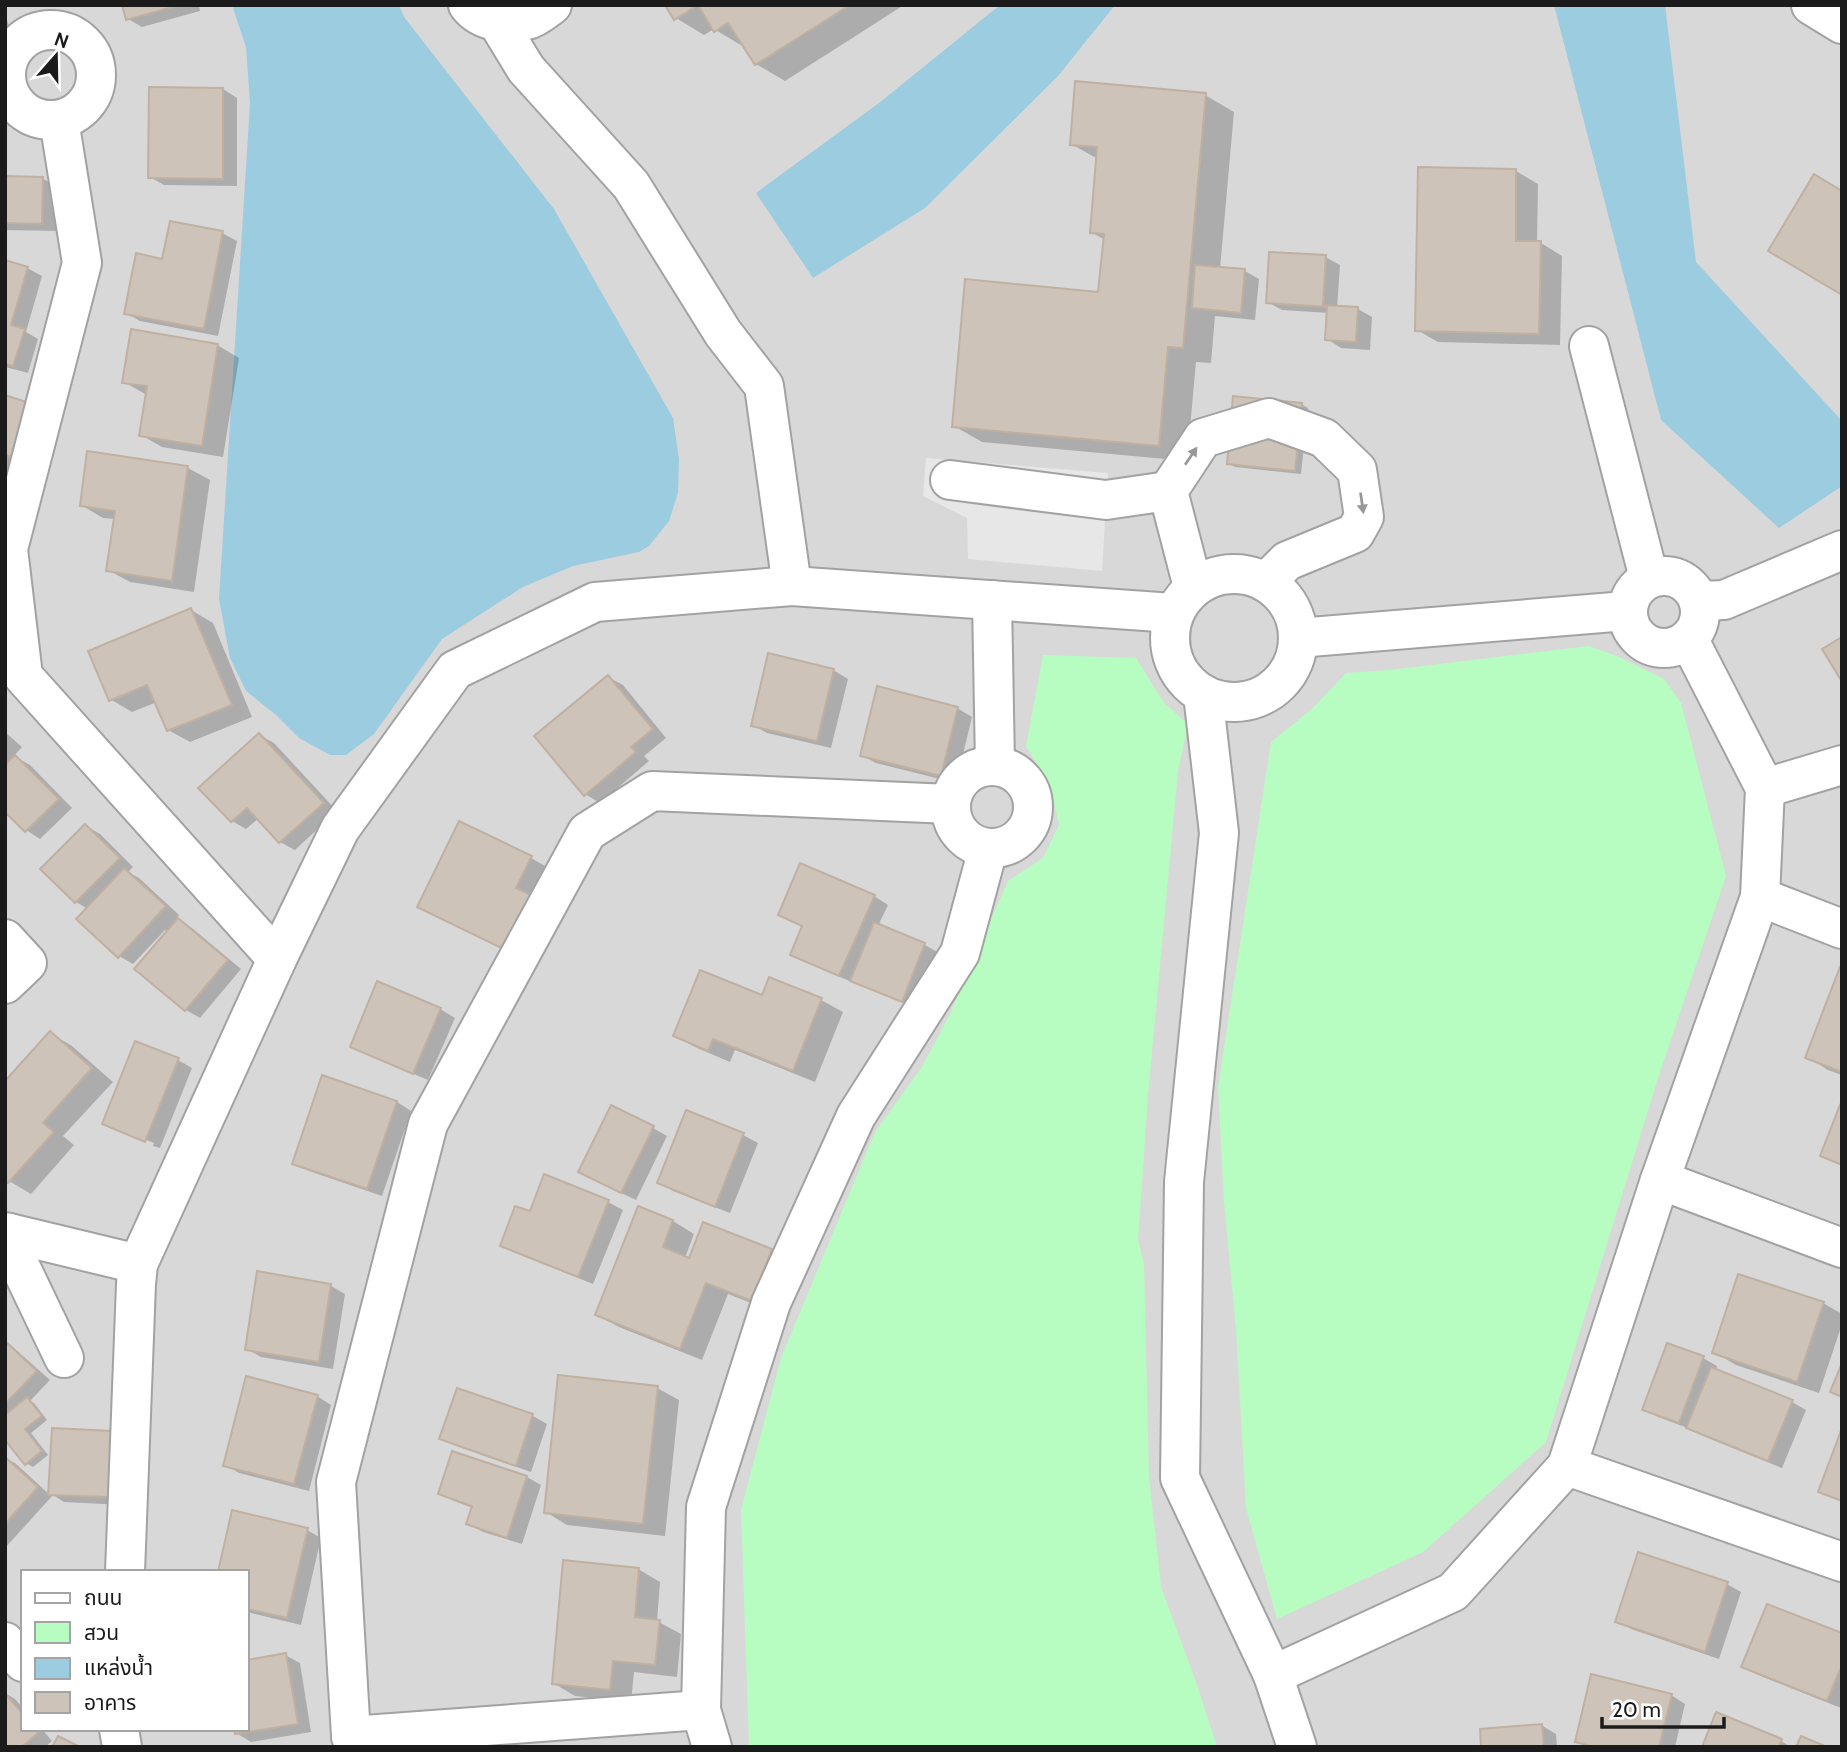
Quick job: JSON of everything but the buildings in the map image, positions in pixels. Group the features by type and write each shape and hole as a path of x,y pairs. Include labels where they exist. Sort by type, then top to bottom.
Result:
{"street":[{"path":"483,14 528,20 552,5"},
{"path":"1811,5 1842,24"},
{"path":"483,14 526,69 631,185 723,333 764,386 792,586"},
{"path":"37,18 66,32 86,46 96,67 94,90 80,110 59,120 35,118 16,104 6,83 8,59 37,18"},
{"path":"59,120 82,263 8,549 23,676 277,959"},
{"path":"1590,346 1648,578"},
{"path":"1183,600 1168,491 1203,438 1269,418 1324,438 1357,470 1364,517 1355,533 1287,561 1266,582"},
{"path":"950,480 1106,500 1168,491"},
{"path":"1700,601 1724,600 1842,550"},
{"path":"1241,574 1266,582 1283,597 1294,617 1298,638 1294,660 1283,680 1266,693 1249,700 1226,701 1203,694 1186,681 1173,660 1169,630 1183,600 1218,575 1241,574"},
{"path":"1670,575 1689,584 1700,601 1700,622 1689,640 1669,649 1648,646 1633,631 1626,611 1632,591 1648,578 1670,575"},
{"path":"125,1570 138,1264 277,959 340,829 455,670 594,602 792,586 992,600 1183,600"},
{"path":"992,600 995,765"},
{"path":"1298,638 1626,611"},
{"path":"1273,1675 1453,1592 1567,1466 1660,1180 1760,897 1765,788 1689,640"},
{"path":"1203,694 1219,833 1184,1182 1180,1478 1273,1675 1297,1747"},
{"path":"995,765 1013,770 1027,783 1034,801 1032,820 1023,835 1007,846 988,849 968,842 954,825 950,804 957,784 973,769 995,765"},
{"path":"1765,788 1842,765"},
{"path":"701,1710 352,1741 336,1482 428,1124 587,832 652,791 950,804"},
{"path":"712,1747 701,1710 706,1507 771,1303 856,1116 960,953 988,849"},
{"path":"1760,897 1842,929"},
{"path":"5,939 27,963 5,984"},
{"path":"1660,1180 1842,1248"},
{"path":"7,1233 138,1264"},
{"path":"7,1233 64,1358"},
{"path":"1567,1466 1842,1562"},
{"path":"5,1642 21,1660"}],"shaded area":[{"path":"5,5 1842,5 1842,1747 5,1747"},
{"path":"926,458 1108,473 1102,571 968,559 967,518 923,496"}],"green space":[{"path":"1589,646 1664,679 1681,703 1726,876 1658,1078 1546,1442 1423,1552 1277,1619 1246,1508 1218,1087 1271,742 1313,708 1346,673"},
{"path":"1043,655 1136,658 1164,703 1188,724 1178,771 1148,1095 1138,1240 1144,1264 1149,1478 1161,1587 1217,1747 749,1747 741,1510 781,1358 875,1132 922,1067 950,1014 1008,881 1043,858 1059,825 1050,784 1026,746"}],"water":[{"path":"232,5 399,5 404,17 554,209 673,418 679,459 678,493 669,521 649,546 639,552 573,566 523,587 442,639 374,734 346,755 330,755 299,738 246,691 230,658 219,599 250,103 246,47"},
{"path":"1000,5 1115,5 1058,76 925,208 813,278 756,193 879,103"},
{"path":"1554,5 1665,5 1696,262 1842,421 1842,486 1779,528 1661,420"}]}
